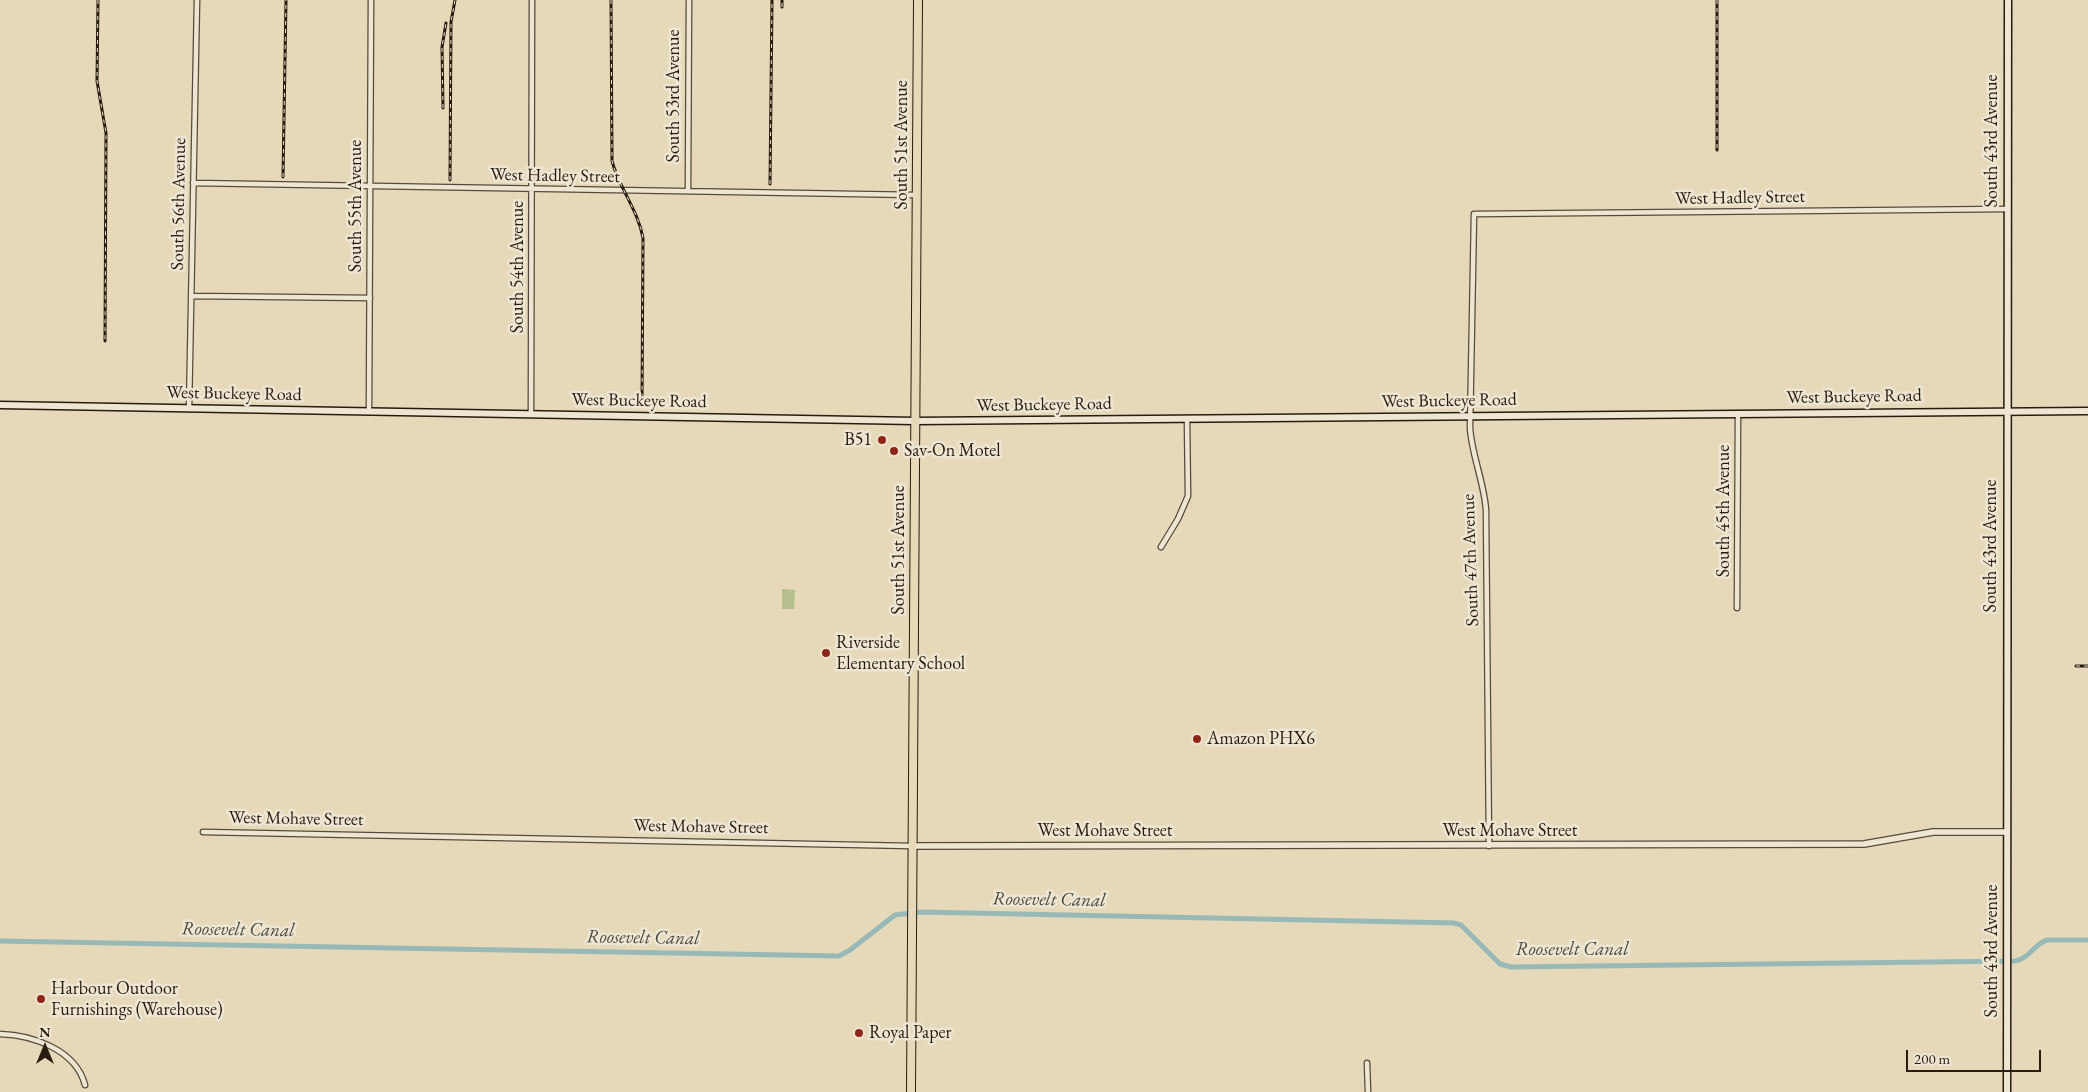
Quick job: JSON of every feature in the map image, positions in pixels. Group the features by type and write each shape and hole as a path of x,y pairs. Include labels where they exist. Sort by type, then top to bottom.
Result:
{"main road":[{"name":"South 51st Avenue","path":"911,1092 918,0"},
{"name":"South 43rd Avenue","path":"2007,1092 2006,208 2008,0"},
{"name":"West Buckeye Road","path":"0,405 915,421 2088,411"}],"street":[{"name":"South 56th Avenue","path":"189,408 196,0"},
{"name":"South 55th Avenue","path":"369,411 371,0"},
{"name":"South 54th Avenue","path":"531,414 532,0"},
{"name":"South 53rd Avenue","path":"688,191 689,0"},
{"name":"West Hadley Street","path":"194,184 916,195"},
{"name":"West Hadley Street","path":"1474,214 2006,208"},
{"name":"South 47th Avenue","path":"1474,214 1471,416 1473,452 1484,490 1486,510 1489,846"},
{"path":"192,296 370,298"},
{"name":"South 45th Avenue","path":"1737,608 1738,414"},
{"path":"1160,547 1178,519 1188,496 1187,418"},
{"name":"West Mohave Street","path":"203,832 912,846 1489,846 1864,844 1932,832 2007,832"},
{"path":"0,1034 32,1039 62,1053 82,1072 85,1085"},
{"path":"1367,1064 1368,1092"}],"green space":[{"path":"782,589 795,590 794,609 782,609"}],"waterway":[{"name":"Roosevelt Canal","path":"0,941 839,956 850,950 895,915 921,912 1454,923 1461,925 1500,964 1511,967 2015,961 2020,960 2047,940 2088,940"}],"railway":[{"path":"98,0 97,81 106,133 105,341"},
{"path":"283,177 286,0"},
{"path":"450,180 451,22 455,0"},
{"path":"611,0 612,161 637,218 643,238 642,402"},
{"path":"770,184 772,0"},
{"path":"782,0 782,7"},
{"path":"1717,0 1717,150"},
{"path":"443,108 442,47 446,23"},
{"path":"2076,666 2088,666"}],"place":[{"name":"B51","path":"882,440"},
{"name":"Sav-On Motel","path":"894,451"},
{"name":"Riverside Elementary School","path":"826,653"},
{"name":"Amazon PHX6","path":"1197,739"},
{"name":"Harbour Outdoor Furnishings (Warehouse)","path":"41,999"},
{"name":"Royal Paper","path":"859,1033"}]}
